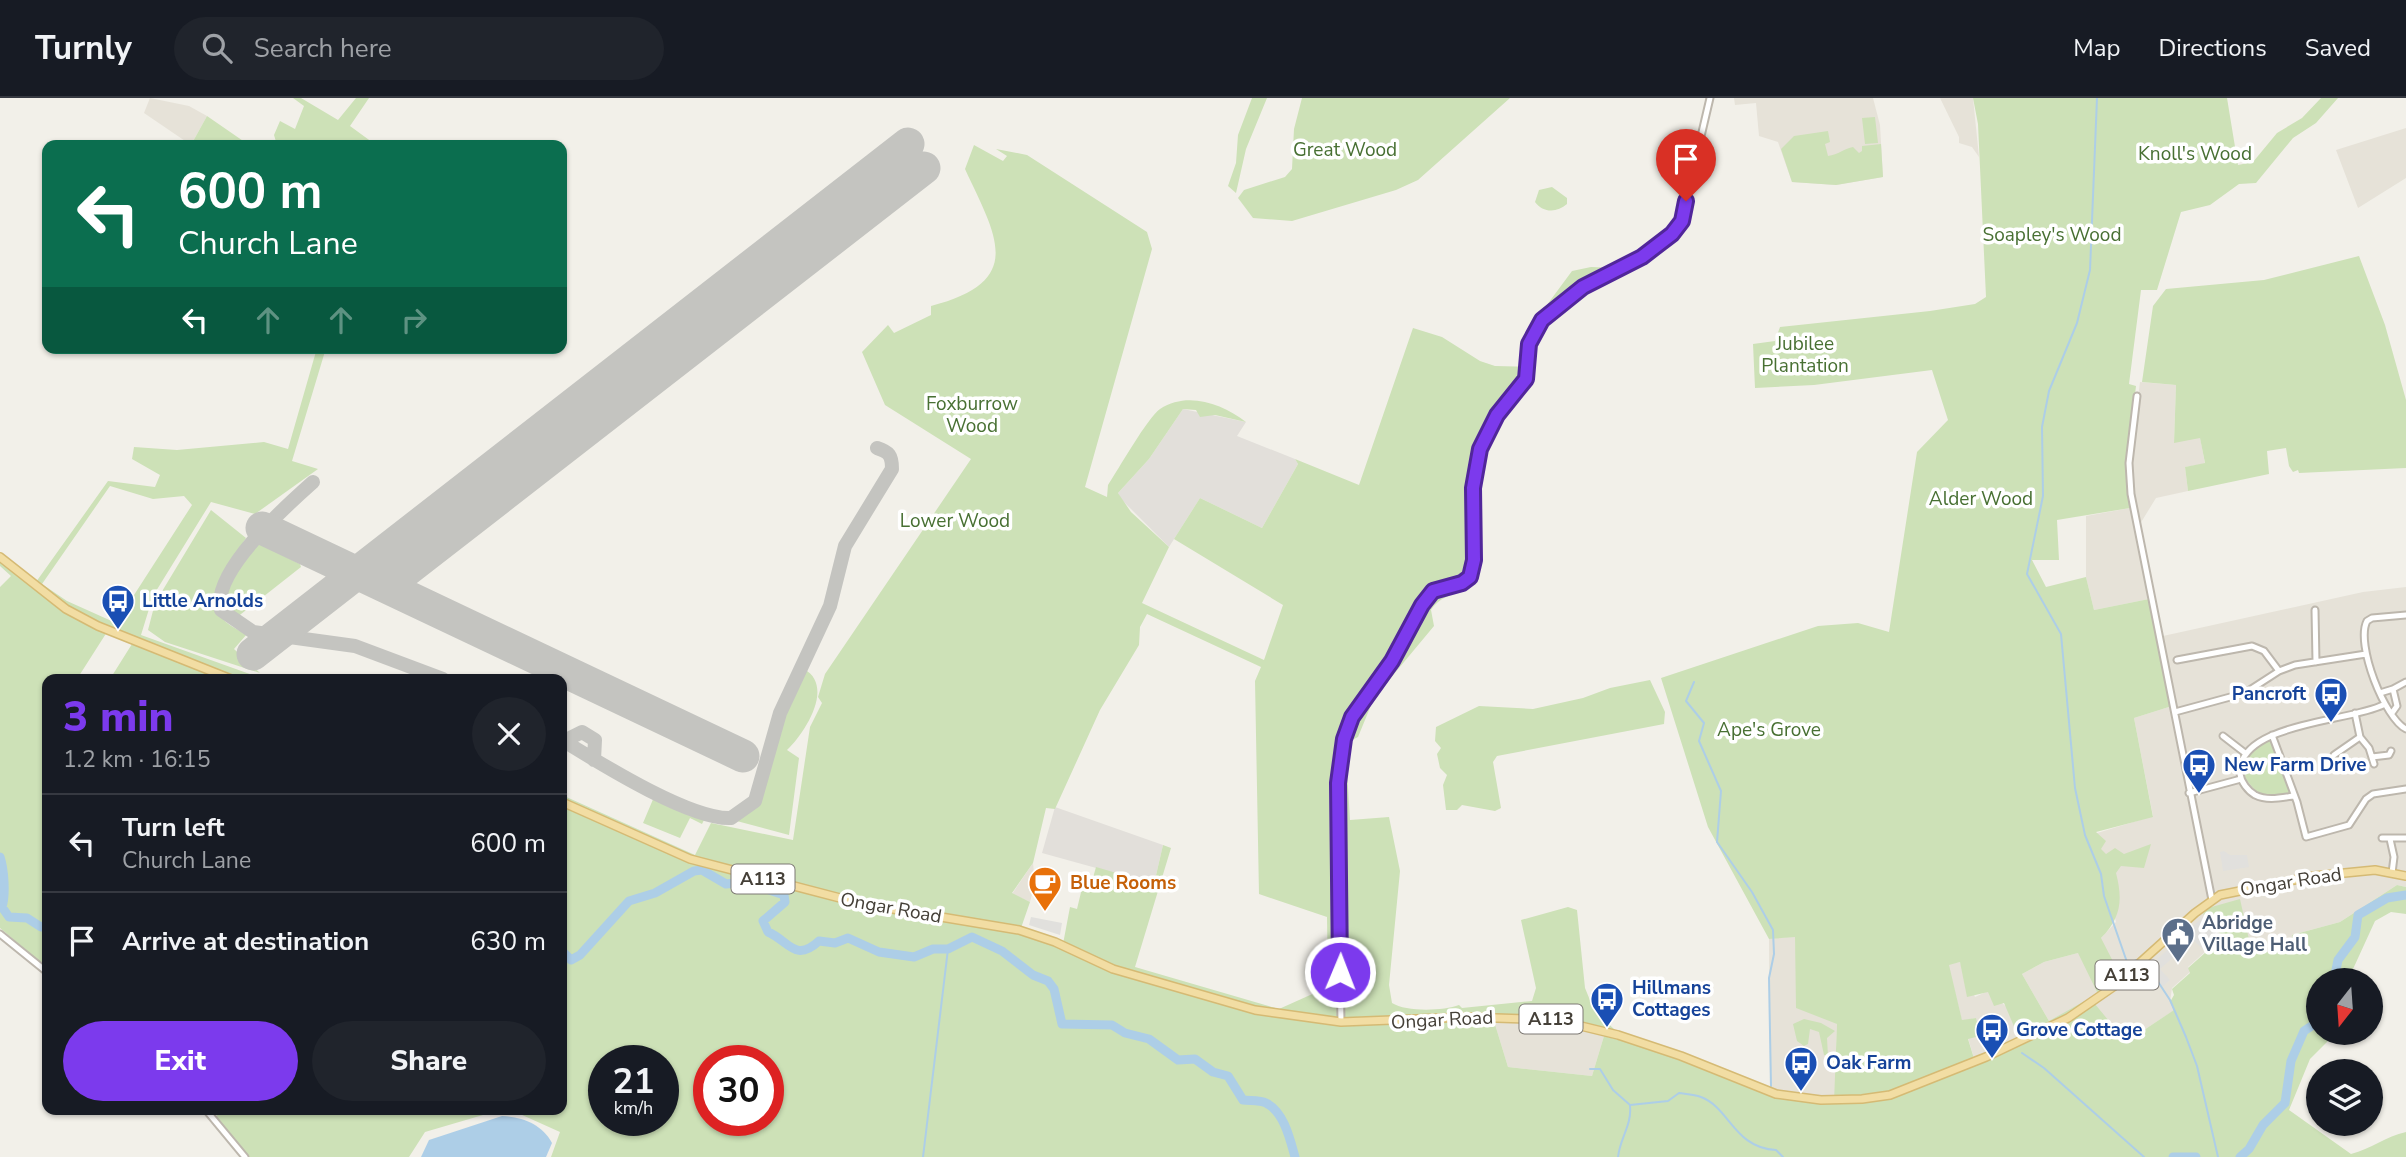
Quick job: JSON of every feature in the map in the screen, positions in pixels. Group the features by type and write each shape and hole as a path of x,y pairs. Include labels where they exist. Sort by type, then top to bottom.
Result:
{"main road":[{"path":"0,557 66,609 98,626 218,674"},
{"name":"Ongar Road","path":"567,804 690,859 863,904 1019,930 1055,942 1113,969 1210,998 1290,1016 1341,1023 1490,1017 1556,1020 1681,1056 1776,1094 1821,1100 1890,1095 1986,1057 2068,1018 2113,987 2212,900 2235,890 2302,878 2369,871 2406,876"}],"street":[{"path":"1341,1023 1338,783 1344,739 1352,717 1392,661 1422,605 1433,591 1462,583 1470,577 1474,560 1473,488 1480,449 1497,415 1526,379 1529,344 1542,320 1583,287 1642,257 1680,226 1710,98"},
{"path":"2137,396 2129,463 2131,494 2212,900"},
{"path":"2315,610 2316,662"},
{"path":"2406,614 2367,621 2364,630 2366,654 2383,705 2399,725 2406,729"},
{"path":"2177,660 2252,646 2264,651 2279,671"},
{"path":"2175,712 2245,693 2279,671 2366,654"},
{"path":"2381,693 2406,682"},
{"path":"2392,713 2397,706 2393,689"},
{"path":"2292,796 2273,799 2258,796 2241,779 2240,768 2245,753 2256,742 2272,735 2383,705"},
{"path":"2355,713 2360,737 2374,765"},
{"path":"2272,735 2306,837 2349,825 2366,799 2373,794 2406,789"},
{"path":"2223,736 2245,753"},
{"path":"2334,755 2360,737"},
{"path":"2372,757 2389,755 2391,751"},
{"path":"2189,793 2241,779"},
{"path":"2382,838 2406,838"},
{"path":"2390,839 2394,857 2392,873"},
{"path":"0,934 42,968"},
{"path":"210,1115 245,1157"}],"shaded area":[{"path":"150,98 189,106 207,116 194,140 184,140 144,113"},
{"path":"1734,98 1873,98 1880,125 1883,177 1836,185 1792,182 1778,142 1759,136 1756,103 1735,105"},
{"path":"1940,98 1973,98 1979,157 1972,147 1959,143 1959,137"},
{"path":"2406,128 2406,178 2358,208 2336,150"},
{"path":"2140,382 2176,385 2174,442 2200,437 2205,464 2185,467 2188,491 2156,498 2140,524 2132,494 2131,455"},
{"path":"1183,409 1246,422 1237,436 1295,459 1298,464 1262,528 1200,498 1169,547 1121,499 1118,493 1149,459"},
{"path":"2130,508 2149,599 2094,610 2086,577 2086,516"},
{"path":"2406,587 2406,887 2397,885 2340,922 2292,935 2296,951 2252,953 2208,908 2203,913 2223,936 2188,967 2190,972 2172,988 2170,1002 2176,1009 2144,1030 2118,1032 2049,1021 2022,974 2044,962 2078,953 2101,938 2116,922 2094,834 2153,816 2134,718 2172,706 2163,636 2363,592"},
{"path":"1055,807 1163,845 1154,884 1042,853"},
{"path":"2224,851 2230,855 2247,855 2249,867 2223,871 2220,852"},
{"path":"1033,863 1035,883 1030,902 1012,894"},
{"path":"1031,917 1062,923 1060,935 1029,925"},
{"path":"2203,917 2219,934 2204,950 2193,940 2160,969 2170,980 2162,987 2150,971 2150,966"},
{"path":"1795,936 1797,968 1837,1024 1835,1102 1770,1095 1769,939"},
{"path":"1960,962 1975,997 1988,991 2009,1009 2023,1045 1976,1065 1968,1038 1976,1018 1962,1021 1948,964"},
{"path":"1494,1021 1553,1023 1604,1036 1592,1076 1508,1067"}],"green space":[{"path":"293,98 301,98 338,120 356,98 369,98 350,126 369,140 276,140 274,135 280,121 295,129 304,106"},
{"name":"Great Wood","path":"1252,98 1267,98 1246,149 1236,193 1228,186 1236,163 1238,135"},
{"name":"Great Wood","path":"1302,98 1510,98 1418,180 1396,190 1292,221 1253,218 1238,198 1244,190 1285,177 1292,169 1294,129"},
{"path":"1973,98 2227,98 2238,165 2253,162 2277,133 2302,118 2321,98 2338,98 2316,123 2293,138 2256,183 2239,184 2210,205 2181,212 2157,290 2141,290 2129,384 2136,386 2127,462 2130,508 2057,520 2059,560 2032,560 2046,587 2086,577 2094,610 2149,599 2172,706 2134,718 2153,817 2096,832 2106,841 2101,849 2106,854 2115,848 2124,854 2151,844 2144,868 2121,866 2116,873 2119,908 2113,923 2101,938 2121,977 2098,994 2078,953 2044,962 2022,974 2049,1021 2090,998 2118,1032 2144,1030 2174,1010 2170,1002 2174,995 2172,989 2190,973 2188,968 2223,937 2203,914 2208,908 2240,899 2252,953 2296,951 2292,935 2340,922 2397,885 2406,887 2406,914 2391,912 2375,921 2353,968 2306,968 2306,1045 2324,1045 2310,1059 2306,1059 2306,1069 2289,1110 2306,1122 2306,1136 2326,1136 2351,1154 2406,1132 2406,1157 551,1157 560,1132 522,1115 567,1115 567,797 695,855 711,823 793,840 810,727 822,703 818,697 825,674 971,459 885,405 862,352 888,325 894,333 931,315 931,306 961,296 981,283 992,269 996,253 993,235 965,169 974,145 1003,161 1007,156 996,149 1027,155 1147,232 1152,249 1085,487 1107,497 1108,485 1141,433 1160,409 1171,404 1193,400 1204,402 1216,405 1246,422 1215,415 1200,417 1196,410 1183,409 1149,459 1118,493 1131,512 1169,547 1142,603 1264,660 1283,605 1174,539 1200,498 1262,528 1298,464 1295,459 1359,485 1413,328 1442,337 1480,361 1495,366 1532,367 1522,392 1492,429 1481,455 1474,562 1470,583 1435,604 1431,610 1434,626 1374,698 1358,737 1350,741 1346,754 1350,820 1389,817 1400,871 1389,985 1392,1003 1425,1010 1459,1005 1462,1008 1532,1001 1536,988 1521,920 1568,907 1577,910 1585,988 1594,1010 1616,1031 1525,1015 1411,1020 1422,1023 1494,1021 1508,1067 1592,1076 1604,1036 1656,1050 1770,1095 1834,1102 1837,1024 1796,1008 1795,937 1769,939 1708,827 1661,678 1818,626 1858,623 1889,632 1917,452 1948,420 1932,370 1814,385 1755,388 1753,344 1775,341 1780,327 1975,304 1986,297 1978,124","holes":["1147,614 1261,667 1255,681 1259,894 1327,917 1328,987 1279,1009 1135,967 1171,848 1163,845 1154,884 1096,867 1091,885 1083,884 1077,909 1070,907 1063,944 1118,969 1021,928 1030,902 1012,893 1033,863 1046,808 1055,809 1100,710 1139,645 1140,627","1960,962 1967,997 1988,992 1994,1006 2004,1003 2022,1045 1976,1065 1968,1039 1980,1036 1976,1018 1962,1020 1949,965"]},
{"path":"207,116 242,140 194,140"},
{"path":"1875,117 1878,143 1865,144 1862,118"},
{"path":"1828,131 1830,142 1825,144 1828,156 1853,147 1859,153 1862,146 1881,144 1883,177 1836,185 1792,182 1781,149 1794,136"},
{"path":"1552,187 1567,198 1567,204 1559,209 1546,210 1535,202 1539,190"},
{"path":"2359,256 2385,325 2406,400 2406,468 2293,472 2289,466 2286,448 2267,451 2269,474 2188,491 2185,467 2205,463 2200,438 2174,443 2176,385 2142,382 2153,306 2166,289 2264,280"},
{"path":"1591,267 1618,268 1580,284 1538,317 1572,271"},
{"path":"315,354 324,354 292,461 318,469 255,514 211,502 153,596 141,635 250,674 113,674 132,644 107,632 80,674 42,674 42,964 0,928 0,587 11,576 0,566 0,554 36,582 108,481 155,487 160,475 132,459 134,447 177,450 264,442 288,449","holes":["110,486 153,499 184,496 192,505 116,623 67,601 42,584"]},
{"path":"211,510 246,538 221,578 215,603 219,614 229,625 247,634 234,649 260,673 165,642 148,630 155,603"},
{"path":"256,542 300,564 301,567 236,618 223,605 225,586"},
{"path":"804,669 813,677 817,686 817,698 802,733 787,750 799,758 789,835 733,820 746,813 762,794 780,721"},
{"path":"1650,680 1665,712 1664,724 1497,756 1493,762 1501,808 1495,811 1462,805 1457,810 1446,810 1443,785 1447,775 1440,768 1437,754 1441,748 1435,741 1436,727 1479,706 1533,709"},
{"path":"2271,739 2289,791 2288,795 2259,795 2243,776 2244,762 2250,753"},
{"path":"654,797 704,820 702,824 690,818 680,838 643,823"},
{"path":"1804,1019 1821,1023 1835,1031 1827,1038 1828,1056 1824,1055 1819,1032 1810,1029 1808,1044 1804,1046 1797,1041 1793,1024"},
{"path":"217,1115 483,1115 425,1132 409,1157 249,1157 215,1118"}],"water":[{"path":"502,1116 524,1120 543,1131 552,1143 546,1157 421,1157 429,1140"}],"waterway":[{"path":"2097,98 2090,270 2077,323 2049,391 2042,427 2043,496 2027,574 2061,634 2075,788 2085,835 2101,874 2104,896 2128,965 2136,960"},
{"path":"1694,682 1686,701 1704,723 1699,741 1721,791 1717,842 1752,892 1773,930 1774,954 1769,978 1771,1086"},
{"path":"0,857 4,882 2,907 9,917 27,918 42,927"},
{"path":"567,956 571,960 580,955 629,901 655,893 694,871 702,870 726,884 746,882 784,895 785,902 763,921 768,932 798,950 804,950 819,941 835,943 848,938 879,952 914,957 933,949 948,949 972,937 1002,951 1033,975 1048,981 1054,989 1062,1024 1112,1025 1125,1033 1149,1039 1178,1060 1195,1059 1213,1072 1228,1076 1243,1100 1264,1102 1277,1113 1285,1127 1295,1157"},
{"path":"2336,968 2338,960 2355,937 2358,915 2387,898 2406,895"},
{"path":"923,1157 948,949"},
{"path":"2147,965 2170,1000 2197,1066 2218,1157"},
{"path":"2240,1157 2249,1149 2263,1125 2285,1103 2291,1061 2306,1030"},
{"path":"2022,1053 2044,1068 2144,1157"},
{"path":"1590,1069 1600,1069 1613,1090 1630,1105 1668,1101 1679,1093 1701,1097 1711,1102 1741,1135 1762,1148 1776,1150 1783,1157"},
{"path":"1618,1157 1630,1106"},
{"path":"2173,1157 2196,1157"}],"taxiway":[{"path":"567,743 645,788 692,810 731,818 755,801 780,713 830,606 845,546 892,469 889,455 877,448"},
{"path":"313,482 269,523 239,559 227,577 221,595 221,610 253,632 355,646 430,674"},
{"path":"567,740 582,732 595,740 594,760"}],"runway":[{"path":"253,654 908,144"},
{"path":"390,583 924,168"},
{"path":"262,528 743,756"}],"place":[{"name":"Little Arnolds","path":"118,631"},
{"name":"Pancroft","path":"2331,724"},
{"name":"New Farm Drive","path":"2199,795"},
{"name":"Blue Rooms","path":"1045,913"},
{"name":"Abridge Village Hall","path":"2178,964"},
{"name":"Hillmans Cottages","path":"1607,1029"},
{"name":"Grove Cottage","path":"1992,1060"},
{"name":"Oak Farm","path":"1801,1093"}],"route":[{"path":"1340,972 1338,783 1344,739 1352,717 1392,661 1414,617 1433,591 1462,583 1470,577 1474,560 1473,488 1480,449 1497,415 1516,395 1526,379 1526,357 1534,332 1550,311 1583,287 1642,257 1672,234 1684,218 1686,201"}],"park label":[{"name":"Knoll's Wood","path":"2195,154"},
{"name":"Soapley's Wood","path":"2052,235"},
{"name":"Jubilee Plantation","path":"1805,355"},
{"name":"Foxburrow Wood","path":"972,415"},
{"name":"Alder Wood","path":"1981,499"},
{"name":"Lower Wood","path":"955,521"},
{"name":"Ape's Grove","path":"1769,730"}]}
